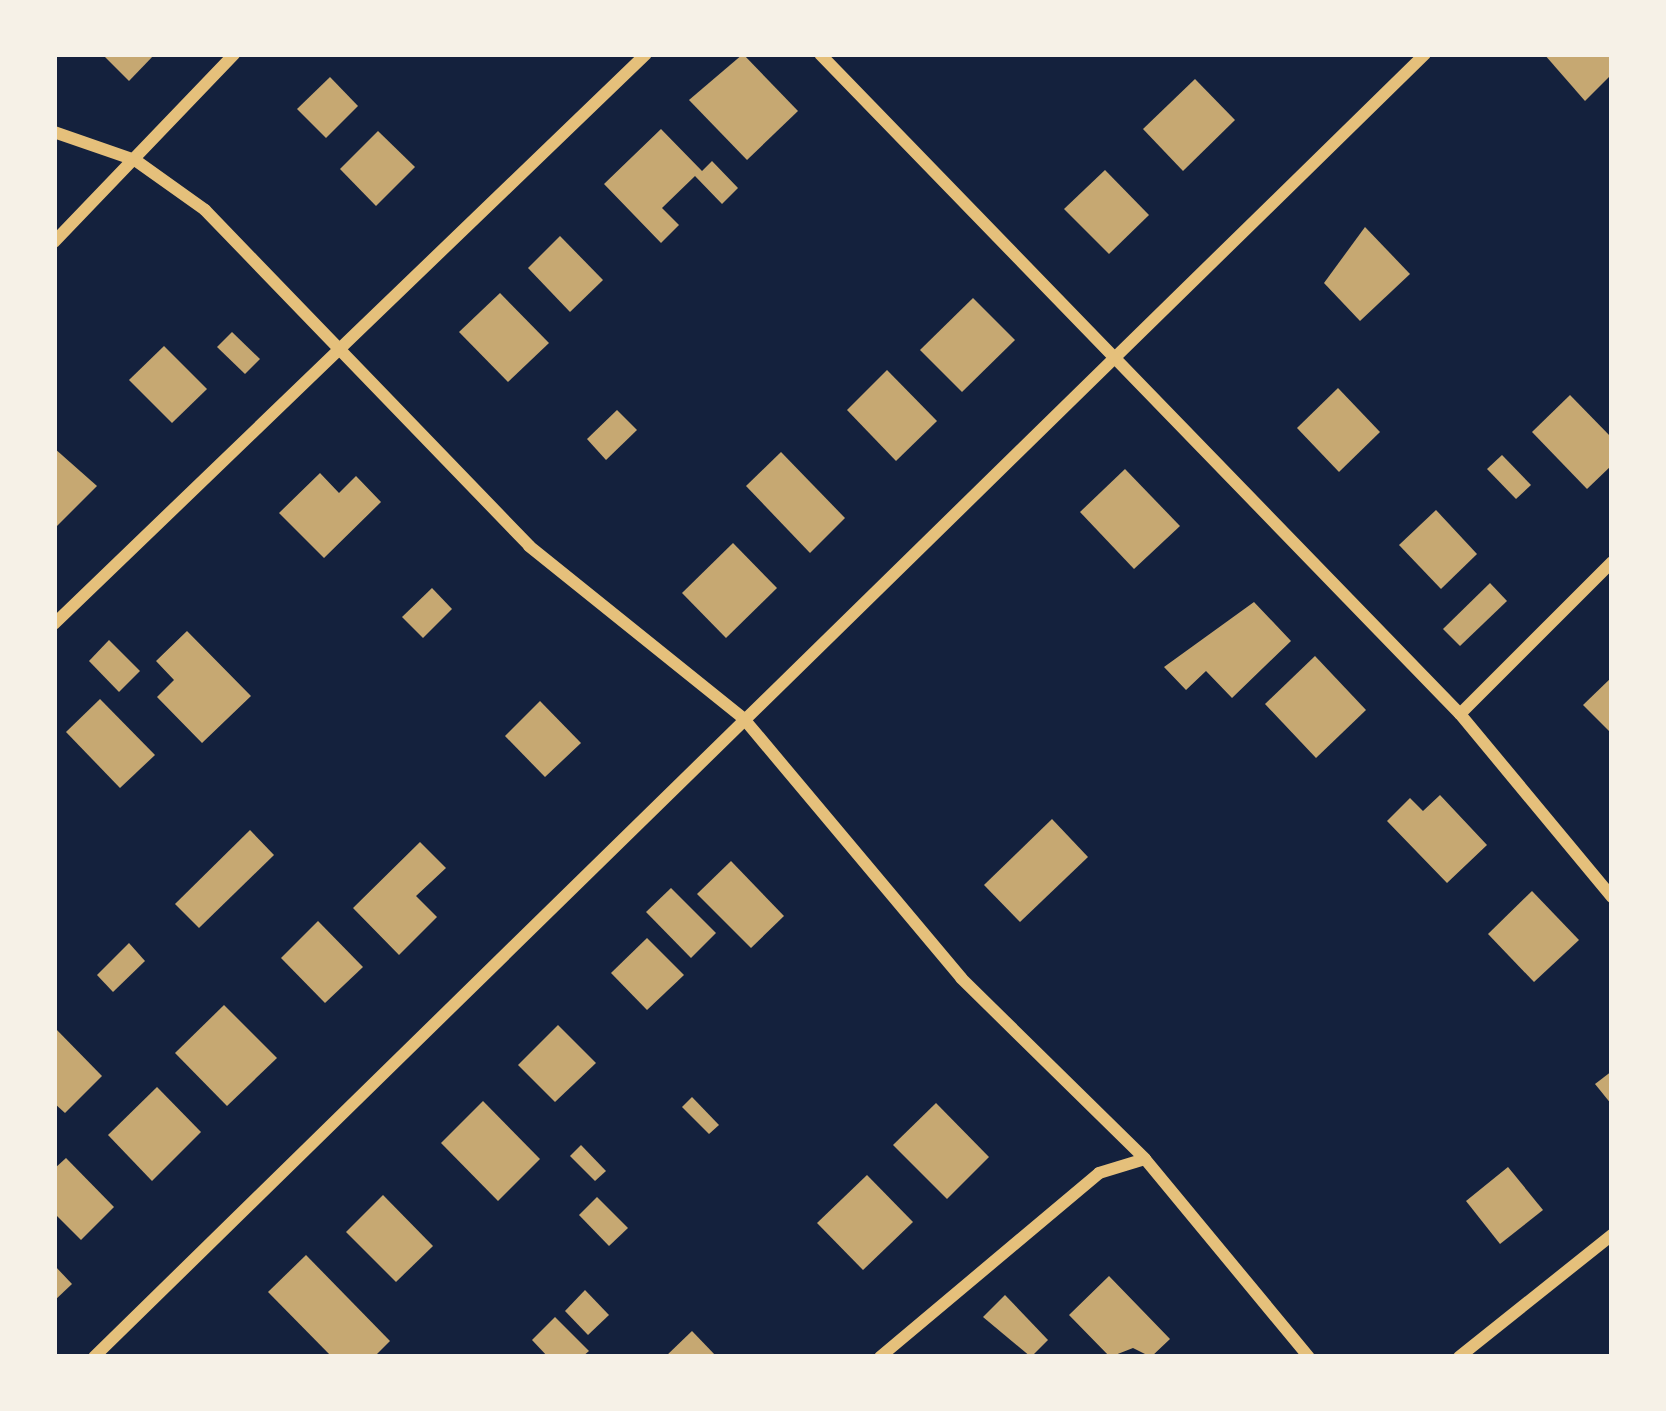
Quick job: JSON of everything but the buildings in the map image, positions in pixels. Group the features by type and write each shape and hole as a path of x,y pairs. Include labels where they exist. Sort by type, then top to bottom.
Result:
{"street":[{"path":"54,242 234,54"},
{"path":"54,625 646,54"},
{"path":"820,54 1460,714 1612,897"},
{"path":"94,1357 1425,54"},
{"path":"54,132 135,160 206,209 529,545 744,719 961,977 1145,1159 1309,1357"},
{"path":"1460,714 1612,562"},
{"path":"880,1357 1099,1173 1145,1159"},
{"path":"1459,1357 1612,1235"}]}
